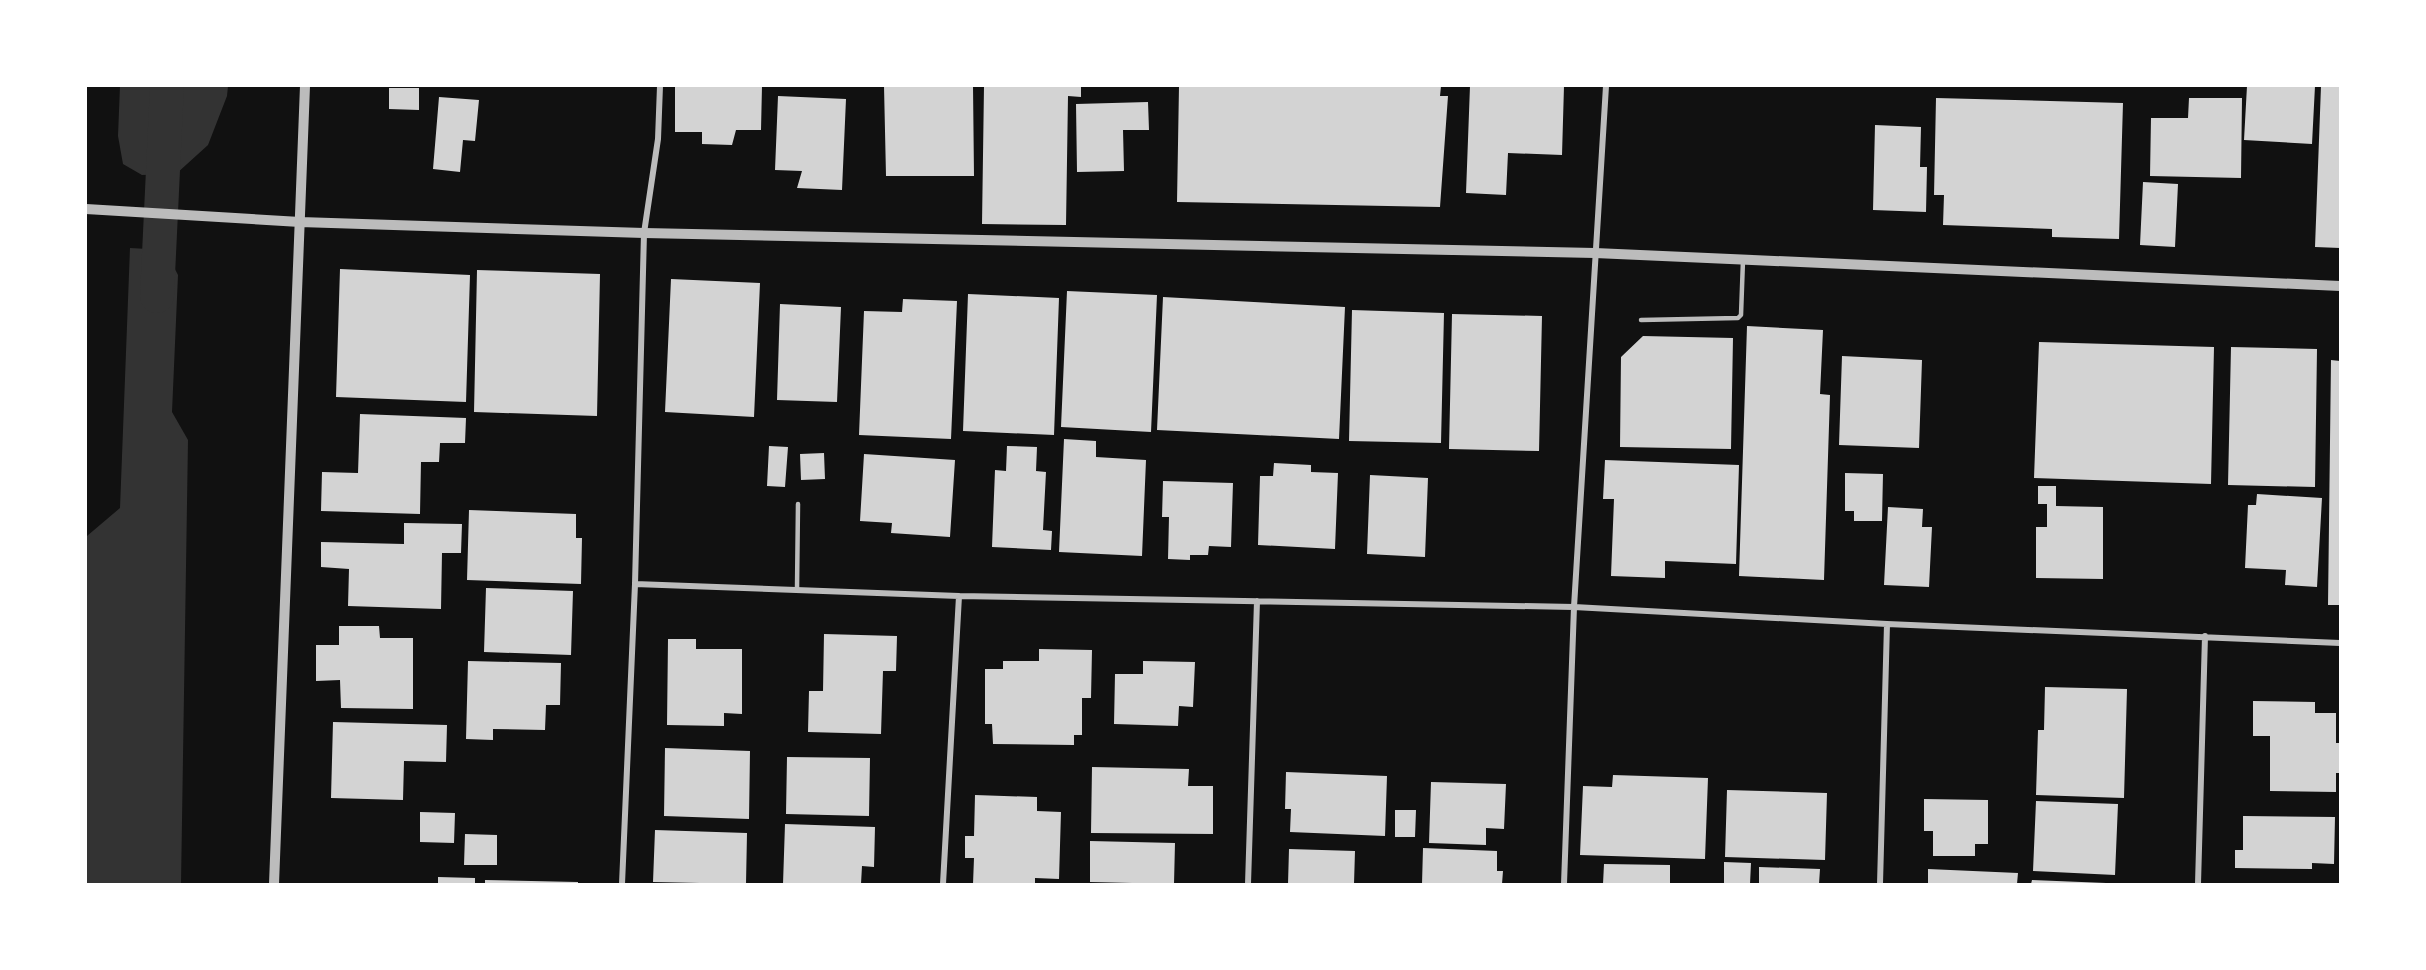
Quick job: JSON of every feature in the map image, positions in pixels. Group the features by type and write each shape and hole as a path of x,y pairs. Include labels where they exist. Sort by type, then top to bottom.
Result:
{"street":[{"path":"274,885 305,86"},
{"path":"622,885 635,584 644,233 658,139 660,86"},
{"path":"1564,885 1574,607 1606,86"},
{"path":"86,209 300,222 644,233 1595,253 2340,286"},
{"path":"635,584 959,596 1574,607 1887,624 2340,642"},
{"path":"943,885 959,596"},
{"path":"1248,885 1257,601"},
{"path":"1880,885 1887,624"},
{"path":"2198,885 2205,636"}],"lane":[{"path":"1641,320 1738,318 1741,315 1743,260"},
{"path":"797,590 798,504"}],"shaded area":[{"path":"120,86 228,86 227,96 208,145 176,174 142,175 123,164 118,136"},
{"path":"130,248 165,250 178,275 172,412 188,440 181,884 86,884 87,536 120,508"}],"building":[{"path":"675,86 762,86 761,130 736,130 732,145 702,144 702,132 675,132"},
{"path":"884,86 973,86 974,176 886,176"},
{"path":"984,86 1081,86 1081,97 1068,96 1066,225 982,224"},
{"path":"1179,86 1441,86 1440,96 1448,96 1440,207 1177,202"},
{"path":"1470,86 1564,86 1562,155 1508,153 1506,195 1466,193"},
{"path":"2247,86 2315,86 2312,144 2244,140"},
{"path":"2321,86 2340,86 2340,248 2315,247"},
{"path":"389,88 419,88 419,110 389,109"},
{"path":"778,96 846,99 842,190 797,188 802,171 775,170"},
{"path":"439,97 479,100 475,141 463,140 460,172 433,169"},
{"path":"1936,98 2123,103 2119,239 2052,237 2052,229 1943,225 1944,195 1934,195"},
{"path":"2189,98 2242,98 2241,178 2150,176 2151,118 2188,118"},
{"path":"1148,102 1149,130 1123,130 1124,171 1077,172 1076,104"},
{"path":"1875,125 1921,127 1920,167 1927,167 1926,212 1873,210"},
{"path":"2143,182 2178,184 2175,247 2140,245"},
{"path":"340,269 470,275 466,402 336,397"},
{"path":"477,270 600,274 597,416 474,412"},
{"path":"671,279 760,283 754,417 665,412"},
{"path":"1067,291 1157,295 1151,432 1061,427"},
{"path":"968,294 1059,298 1054,435 963,431"},
{"path":"1163,297 1345,307 1339,439 1157,430"},
{"path":"903,299 957,301 951,439 859,435 864,311 902,312"},
{"path":"780,304 841,307 837,402 777,400"},
{"path":"1352,310 1444,313 1441,443 1349,441"},
{"path":"1452,314 1542,316 1539,451 1449,449"},
{"path":"1747,326 1823,330 1820,394 1830,395 1824,580 1739,576"},
{"path":"1643,336 1733,338 1731,449 1620,447 1621,357"},
{"path":"2039,342 2214,347 2211,484 2034,478"},
{"path":"2231,347 2317,349 2315,487 2228,485"},
{"path":"1842,356 1922,360 1919,448 1839,445"},
{"path":"2331,360 2340,361 2340,605 2328,605"},
{"path":"360,414 466,418 465,443 440,443 439,462 421,462 420,514 321,511 322,472 358,473"},
{"path":"1064,439 1096,441 1096,457 1146,460 1142,556 1059,552"},
{"path":"769,446 788,447 785,487 767,486"},
{"path":"1007,446 1037,447 1036,471 1046,472 1043,530 1052,531 1051,550 992,547 995,470 1006,471"},
{"path":"824,453 825,479 801,480 800,454"},
{"path":"864,454 955,460 950,537 891,533 892,523 860,521"},
{"path":"1605,460 1739,465 1736,564 1665,561 1665,578 1611,576 1614,499 1603,499"},
{"path":"1274,463 1311,465 1311,472 1338,473 1335,549 1258,545 1260,476 1273,476"},
{"path":"1845,473 1883,474 1882,521 1854,521 1854,511 1845,511"},
{"path":"1370,475 1428,478 1425,557 1367,554"},
{"path":"1163,481 1233,483 1231,547 1209,546 1208,555 1190,555 1190,560 1168,559 1169,517 1162,517"},
{"path":"2038,486 2056,486 2056,506 2103,507 2103,579 2036,578 2036,527 2047,527 2047,504 2038,504"},
{"path":"2257,494 2322,498 2317,587 2285,585 2286,570 2245,568 2248,505 2256,505"},
{"path":"1888,507 1923,509 1922,527 1932,527 1929,587 1884,585"},
{"path":"469,510 576,514 576,538 582,538 581,584 467,580"},
{"path":"404,523 462,524 461,553 442,553 441,609 348,606 349,569 321,567 321,542 404,544"},
{"path":"486,588 573,591 571,655 484,652"},
{"path":"339,626 379,626 380,638 413,638 413,709 341,708 340,680 316,681 316,645 339,645"},
{"path":"824,634 897,636 896,671 883,671 881,734 808,732 809,691 823,691"},
{"path":"668,639 696,639 696,649 742,649 742,714 724,713 724,726 667,725"},
{"path":"1039,649 1092,650 1091,698 1082,698 1082,735 1074,735 1074,745 993,744 992,724 985,724 985,669 1003,669 1003,661 1039,661"},
{"path":"468,661 561,663 560,705 546,705 545,730 493,729 493,740 466,739"},
{"path":"1143,661 1195,662 1193,707 1179,706 1178,726 1114,724 1115,674 1143,674"},
{"path":"2045,687 2127,689 2124,798 2036,795 2038,730 2044,730"},
{"path":"2253,701 2315,702 2315,713 2336,713 2336,743 2340,743 2340,773 2336,773 2336,792 2270,791 2270,736 2253,736"},
{"path":"333,722 447,725 446,762 404,761 403,800 331,798"},
{"path":"665,748 750,751 749,819 664,816"},
{"path":"787,757 870,758 869,816 786,814"},
{"path":"1092,767 1189,769 1188,786 1213,786 1213,834 1091,833"},
{"path":"1286,772 1387,776 1385,836 1290,832 1291,809 1285,809"},
{"path":"1613,775 1708,778 1705,859 1580,855 1583,786 1612,787"},
{"path":"1431,782 1506,784 1504,829 1486,828 1486,845 1429,843"},
{"path":"1727,790 1827,793 1825,860 1725,857"},
{"path":"975,795 1037,797 1037,811 1061,812 1059,879 1035,878 1035,884 973,884 974,858 965,858 965,836 974,836"},
{"path":"1924,799 1988,800 1988,844 1975,844 1975,856 1933,856 1933,831 1924,831"},
{"path":"2036,801 2118,804 2115,875 2033,871"},
{"path":"1395,810 1416,810 1415,837 1395,837"},
{"path":"420,812 455,813 454,843 420,842"},
{"path":"2243,816 2335,817 2334,864 2312,863 2312,869 2235,868 2235,850 2243,850"},
{"path":"785,824 875,827 874,867 862,866 861,884 783,884"},
{"path":"655,830 747,833 746,884 653,882"},
{"path":"465,834 497,835 497,865 464,865"},
{"path":"1090,841 1175,843 1174,884 1090,882"},
{"path":"1423,848 1497,851 1497,871 1503,871 1502,884 1422,884"},
{"path":"1289,849 1355,851 1354,884 1288,884"},
{"path":"1724,862 1751,863 1750,884 1724,884"},
{"path":"1604,864 1670,865 1670,884 1603,884"},
{"path":"1759,867 1820,869 1819,884 1759,884"},
{"path":"1928,869 2018,873 2017,884 1928,884"},
{"path":"438,877 475,878 475,884 438,884"},
{"path":"485,880 578,882 578,884 485,884"},
{"path":"2032,880 2106,883 2031,884"}],"waterway":[{"path":"157,296 167,86"}]}
